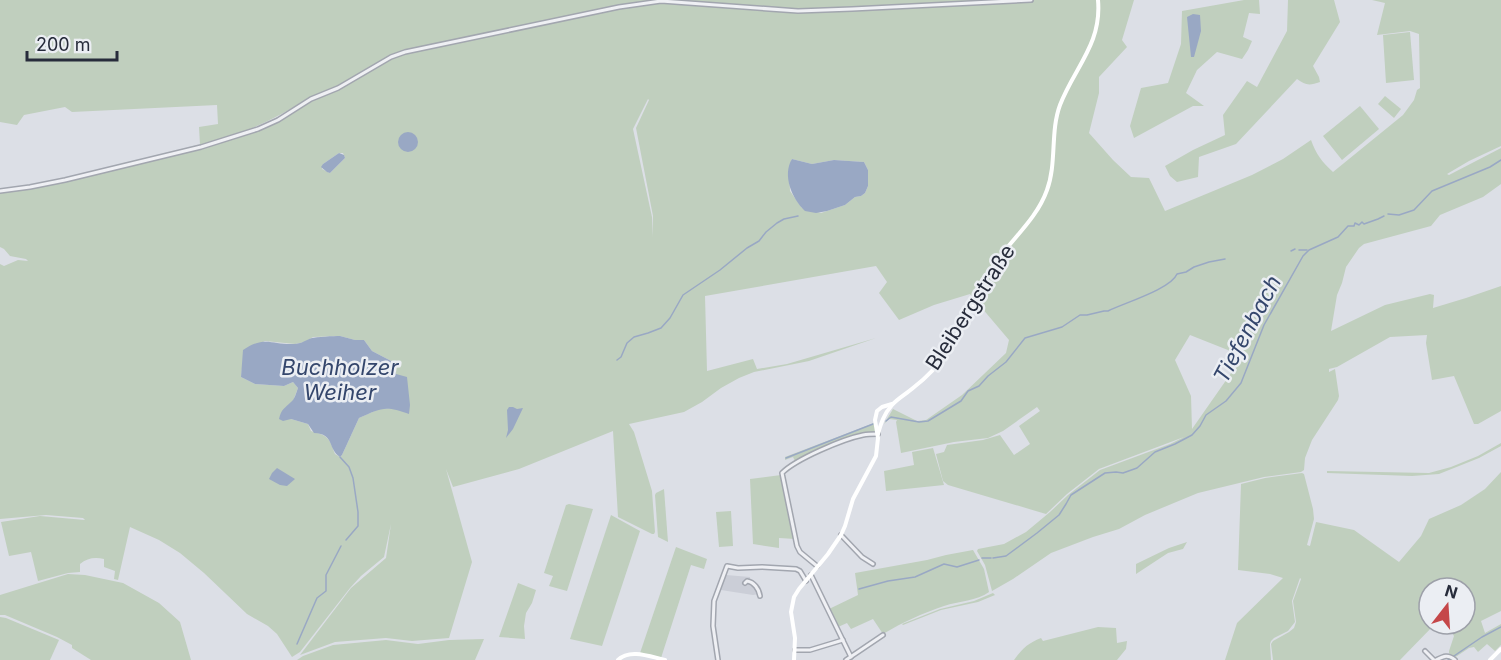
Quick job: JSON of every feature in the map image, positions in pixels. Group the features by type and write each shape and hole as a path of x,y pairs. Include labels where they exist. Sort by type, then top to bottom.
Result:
{"street":[{"path":"0,191 53,182 201,147 258,129 278,120 311,99 338,88 405,52 619,7 661,1 798,11 1031,0"},
{"name":"Bleibergstraße","path":"875,420 877,411 915,387 935,368 947,352 991,270 1040,205 1051,173 1059,108 1092,43 1096,29 1098,0"},
{"name":"Bleibergstraße","path":"794,660 792,604 799,589 841,535 853,499 876,456 878,434 893,403"},
{"path":"886,406 887,412"},
{"path":"875,420 878,423 882,422"},
{"path":"817,566 800,552 797,546 782,474 789,467 820,450 864,435 878,434 875,420"},
{"path":"841,535 858,553 873,564"},
{"path":"718,660 713,626 714,601 727,566 796,570 800,571 806,580"},
{"path":"810,575 851,657"},
{"path":"746,583 747,581 754,584 760,596"},
{"path":"846,660 883,635"},
{"path":"795,650 810,650 843,639"},
{"path":"1490,660 1501,648"},
{"path":"1425,651 1435,660 1447,655 1453,658"},
{"path":"618,660 625,654 631,653 665,660"}],"shaded area":[{"path":"726,575 750,577 750,582 759,594 721,590"}],"green space":[{"path":"0,0 1134,0 1122,40 1127,47 1099,77 1099,93 1089,133 1131,177 1149,178 1165,211 1252,175 1283,159 1311,140 1315,150 1333,172 1403,115 1420,88 1419,34 1410,31 1377,35 1385,3 1372,0 1501,0 1501,146 1447,174 1501,148 1501,184 1483,197 1440,215 1431,226 1364,244 1359,248 1346,267 1337,295 1331,331 1385,305 1430,294 1434,295 1433,308 1501,286 1501,411 1474,424 1454,376 1432,380 1426,343 1427,335 1390,337 1337,367 1329,369 1329,372 1335,369 1338,400 1312,440 1305,458 1304,470 1301,472 1264,477 1198,493 1145,515 1119,529 1051,553 992,591 978,549 1004,544 1026,532 1100,470 1184,437 1099,469 1067,494 1046,514 948,485 943,481 936,454 944,452 947,445 983,440 1000,435 1014,455 1030,444 1019,426 1040,411 1037,407 1003,431 988,438 954,442 901,453 897,420 889,419 884,424 893,409 917,421 926,420 962,395 1006,353 1009,340 970,294 934,305 899,320 879,293 887,282 876,266 705,296 707,371 753,359 757,369 787,364 876,338 809,361 754,372 721,388 684,412 629,424 634,432 652,491 654,534 618,517 613,431 519,469 453,487 446,469 472,562 449,638 412,641 386,638 335,642 300,655 351,588 386,558 391,524 384,557 361,576 350,588 300,652 292,657 277,634 247,614 180,553 159,540 130,527 118,580 114,579 115,571 104,567 104,559 94,558 80,564 80,572 38,581 31,552 9,556 1,522 40,516 85,520 46,515 0,519 0,264 4,266 18,260 28,261 10,256 0,247 0,193 31,188 201,148 279,121 311,102 307,99 256,126 200,145 199,127 218,124 217,105 72,112 65,107 24,115 17,125 0,122","holes":["648,99 636,128 653,216 652,237 652,217 633,129","339,153 343,153 345,158 330,173 322,169 323,164","792,159 812,164 834,160 864,162 868,170 868,186 861,196 855,197 845,205 821,213 802,208 790,191 789,167","1190,335 1243,356 1192,429 1191,396 1175,360","340,336 364,340 372,351 395,363 394,408 379,409 359,418 340,457 335,454 330,441 325,436 311,431 308,424 291,419 293,401 298,388 293,382 284,386 255,384 241,377 244,351 265,341 295,344 313,337"]},
{"path":"1244,0 1259,0 1260,14 1249,13 1243,37 1252,41 1242,59 1217,52 1197,70 1186,93 1204,106 1193,106 1134,138 1130,126 1141,88 1168,83 1181,44 1182,11"},
{"path":"1288,0 1334,0 1340,22 1313,66 1320,82 1307,84 1297,79 1236,144 1199,157 1198,177 1177,182 1170,176 1165,166 1225,135 1223,115 1247,81 1257,87 1287,31"},
{"path":"1410,32 1414,80 1386,83 1383,35"},
{"path":"1385,96 1401,109 1394,118 1378,104"},
{"path":"1360,106 1379,129 1342,160 1323,136"},
{"path":"874,423 876,431 821,449 796,463 793,457 785,460 785,457"},
{"path":"1501,443 1501,446 1479,458 1439,474 1412,476 1327,473 1327,471 1429,473 1478,456"},
{"path":"933,448 944,485 886,491 884,471 914,465 912,452"},
{"path":"1501,472 1501,611 1481,621 1485,633 1501,624 1501,645 1495,651 1487,644 1478,652 1474,647 1469,648 1454,658 1449,653 1454,636 1477,636 1477,576 1417,576 1417,636 1423,636 1400,660 1273,660 1271,644 1294,628 1296,622 1293,601 1300,578 1292,601 1295,622 1288,631 1271,641 1270,644 1271,660 1225,660 1237,623 1283,578 1238,570 1241,484 1302,473 1314,519 1307,545 1310,546 1316,522 1354,530 1399,562 1421,536 1429,519 1461,505 1485,489"},
{"path":"781,475 795,539 779,538 779,548 753,544 750,479"},
{"path":"664,489 668,542 658,537 655,495"},
{"path":"566,505 593,509 567,591 549,586 553,576 544,573"},
{"path":"731,511 733,546 719,547 716,512"},
{"path":"611,515 640,531 602,646 570,639"},
{"path":"1187,542 1183,549 1168,553 1136,574 1136,564"},
{"path":"676,547 707,559 704,569 691,565 661,658 640,653"},
{"path":"973,550 984,569 989,592 979,597 928,612 883,634 873,619 851,629 847,623 838,627 829,609 858,595 855,573"},
{"path":"68,574 123,583 159,603 180,622 191,660 91,660 57,637 5,615 0,615 0,595"},
{"path":"518,583 536,590 526,613 525,639 499,637"},
{"path":"993,593 995,595 978,602 941,610 902,624 940,609 974,601"},
{"path":"0,617 59,640 50,660 0,660"},
{"path":"1098,627 1116,628 1117,643 1127,641 1126,649 1117,660 1014,660 1032,642 1041,638 1043,641"},
{"path":"484,639 475,660 297,660 333,645 386,640 418,644"}],"water":[{"path":"1193,14 1200,15 1201,31 1194,57 1191,57 1187,17"},
{"path":"408,132 415,135 418,142 415,149 408,152 401,149 398,142 401,135"},
{"path":"339,153 345,158 330,173 321,167 323,164"},
{"path":"792,159 812,164 834,160 864,162 868,170 868,186 865,193 845,205 816,213 805,211 796,200 788,179"},
{"name":"Buchholzer Weiher","path":"340,336 364,340 372,351 395,363 396,374 407,377 410,405 409,414 394,409 383,409 359,418 340,457 333,450 328,439 321,434 314,433 308,424 291,419 283,421 279,419 282,411 295,396 298,388 293,382 284,386 255,384 241,377 243,350 251,345 263,342 297,344 312,338"},
{"path":"513,407 523,408 506,438 507,410"},
{"path":"277,468 295,479 287,486 269,479"}],"waterway":[{"name":"Tiefenbach","path":"1388,214 1399,215 1414,210 1432,191 1490,167 1501,160"},
{"path":"617,360 621,357 627,343 634,337 661,328 670,318 683,295 759,241 777,223 798,216"},
{"name":"Tiefenbach","path":"993,558 1006,556 1037,533 1059,515 1071,495 1105,473 1123,473 1137,468 1155,452 1192,435 1206,415 1226,401 1241,383 1264,325 1303,256 1309,250 1338,237 1348,226 1354,226 1355,223 1359,225 1362,222 1364,224 1384,216"},
{"path":"1291,251 1295,249"},
{"path":"1299,250 1307,250"},
{"path":"886,421 891,417 919,422 928,421 961,401 968,391 979,386 1006,362 1025,338 1062,327 1080,315 1108,311 1157,290 1173,280 1177,274 1209,262 1225,259"},
{"path":"786,458 873,424"},
{"path":"340,457 349,467 353,478 358,512 358,526 346,540"},
{"path":"297,644 317,598 326,591 326,575 341,546"},
{"name":"Tiefenbach","path":"982,558 991,558"},
{"name":"Tiefenbach","path":"859,589 915,577 944,564 957,567 979,560"},
{"path":"1448,660 1501,627"}]}
